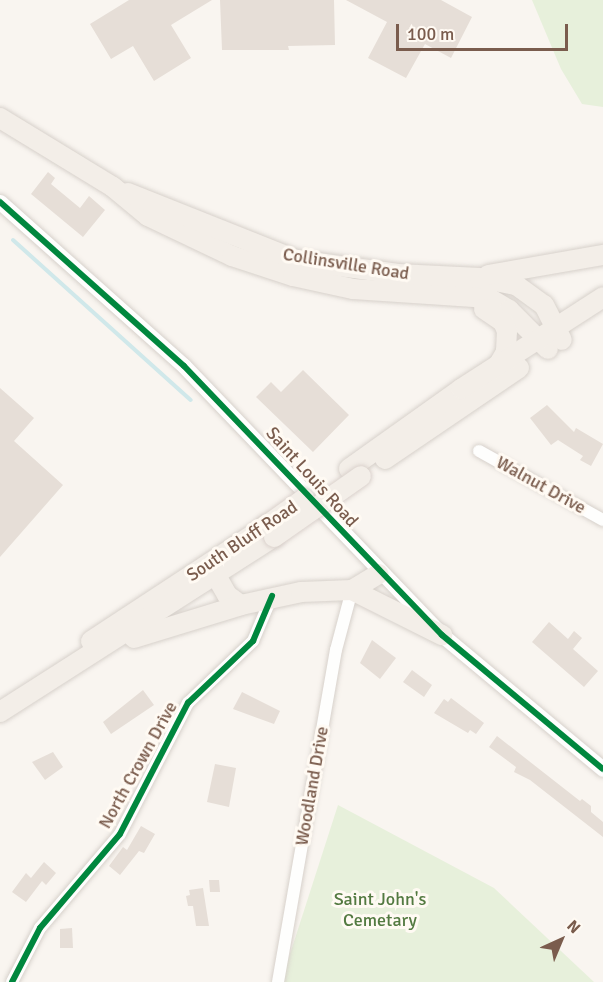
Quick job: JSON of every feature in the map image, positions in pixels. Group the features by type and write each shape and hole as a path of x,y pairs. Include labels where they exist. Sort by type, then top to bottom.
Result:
{"main road":[{"name":"Collinsville Road","path":"0,118 113,187 307,270 397,293 489,298 552,339"},
{"path":"475,278 603,255"},
{"name":"Collinsville Road","path":"307,270 475,278 516,285 533,294 549,311 552,339"},
{"path":"397,293 418,303 474,306 493,312 507,331 506,352 498,366"},
{"name":"South Bluff Road","path":"0,712 92,654 552,339 603,297"},
{"name":"South Bluff Road","path":"355,473 498,366 603,312"},
{"path":"213,571 227,595 241,605"},
{"name":"South Bluff Road","path":"0,704 141,606 213,571"},
{"path":"92,654 272,596 352,590 380,574"},
{"path":"352,590 442,635"}],"street":[{"name":"Saint Louis Road","path":"0,202 184,366 272,454 380,574 442,635 603,769"},
{"name":"Walnut Drive","path":"479,451 603,520"},
{"name":"Woodland Drive","path":"278,982 336,651 352,590"},
{"name":"North Crown Drive","path":"12,982 40,928 120,834 188,703 253,641 272,596"}],"green space":[{"path":"532,0 603,0 603,107 582,104 561,69"},
{"name":"Saint John's Cemetary","path":"338,805 494,888 594,982 281,982"}],"building":[{"path":"129,0 212,0 171,25 191,58 154,81 133,46 111,59 90,24"},
{"path":"220,0 334,0 335,45 288,46 289,50 222,50"},
{"path":"346,0 441,0 472,17 451,58 425,44 406,78 368,58 387,22"},
{"path":"48,172 55,178 51,184 80,208 89,196 105,210 83,237 31,194"},
{"path":"303,370 349,415 313,452 256,397 271,382 281,392"},
{"path":"0,388 34,418 14,441 63,485 0,557"},
{"path":"547,405 574,432 576,428 603,444 591,466 580,460 583,456 558,440 551,445 530,418"},
{"path":"549,622 568,639 574,631 582,638 573,649 598,671 584,687 532,642"},
{"path":"372,640 396,658 380,679 360,663"},
{"path":"412,670 432,685 424,697 403,682"},
{"path":"143,690 154,705 111,734 103,722"},
{"path":"242,692 280,711 274,724 233,709"},
{"path":"451,698 484,723 476,734 470,730 468,733 434,713 444,699 448,702"},
{"path":"497,736 580,801 582,799 591,806 591,812 603,822 603,837 530,780 514,772 516,767 489,747"},
{"path":"53,752 63,767 45,780 32,762"},
{"path":"215,764 236,768 229,807 207,802"},
{"path":"141,826 155,834 144,853 139,851 120,875 109,866 123,847 127,850"},
{"path":"44,862 56,873 46,885 42,881 26,902 12,892 26,873 31,878"},
{"path":"209,880 219,880 220,892 210,892"},
{"path":"203,888 209,926 196,926 193,906 188,906 186,896 190,895 189,890"},
{"path":"72,928 73,948 60,948 60,929"}],"waterway":[{"path":"13,240 191,400"}],"cycle path":[{"path":"0,202 184,366 442,635 603,769"},
{"path":"12,982 40,928 120,834 188,703 253,641 272,596"}]}
